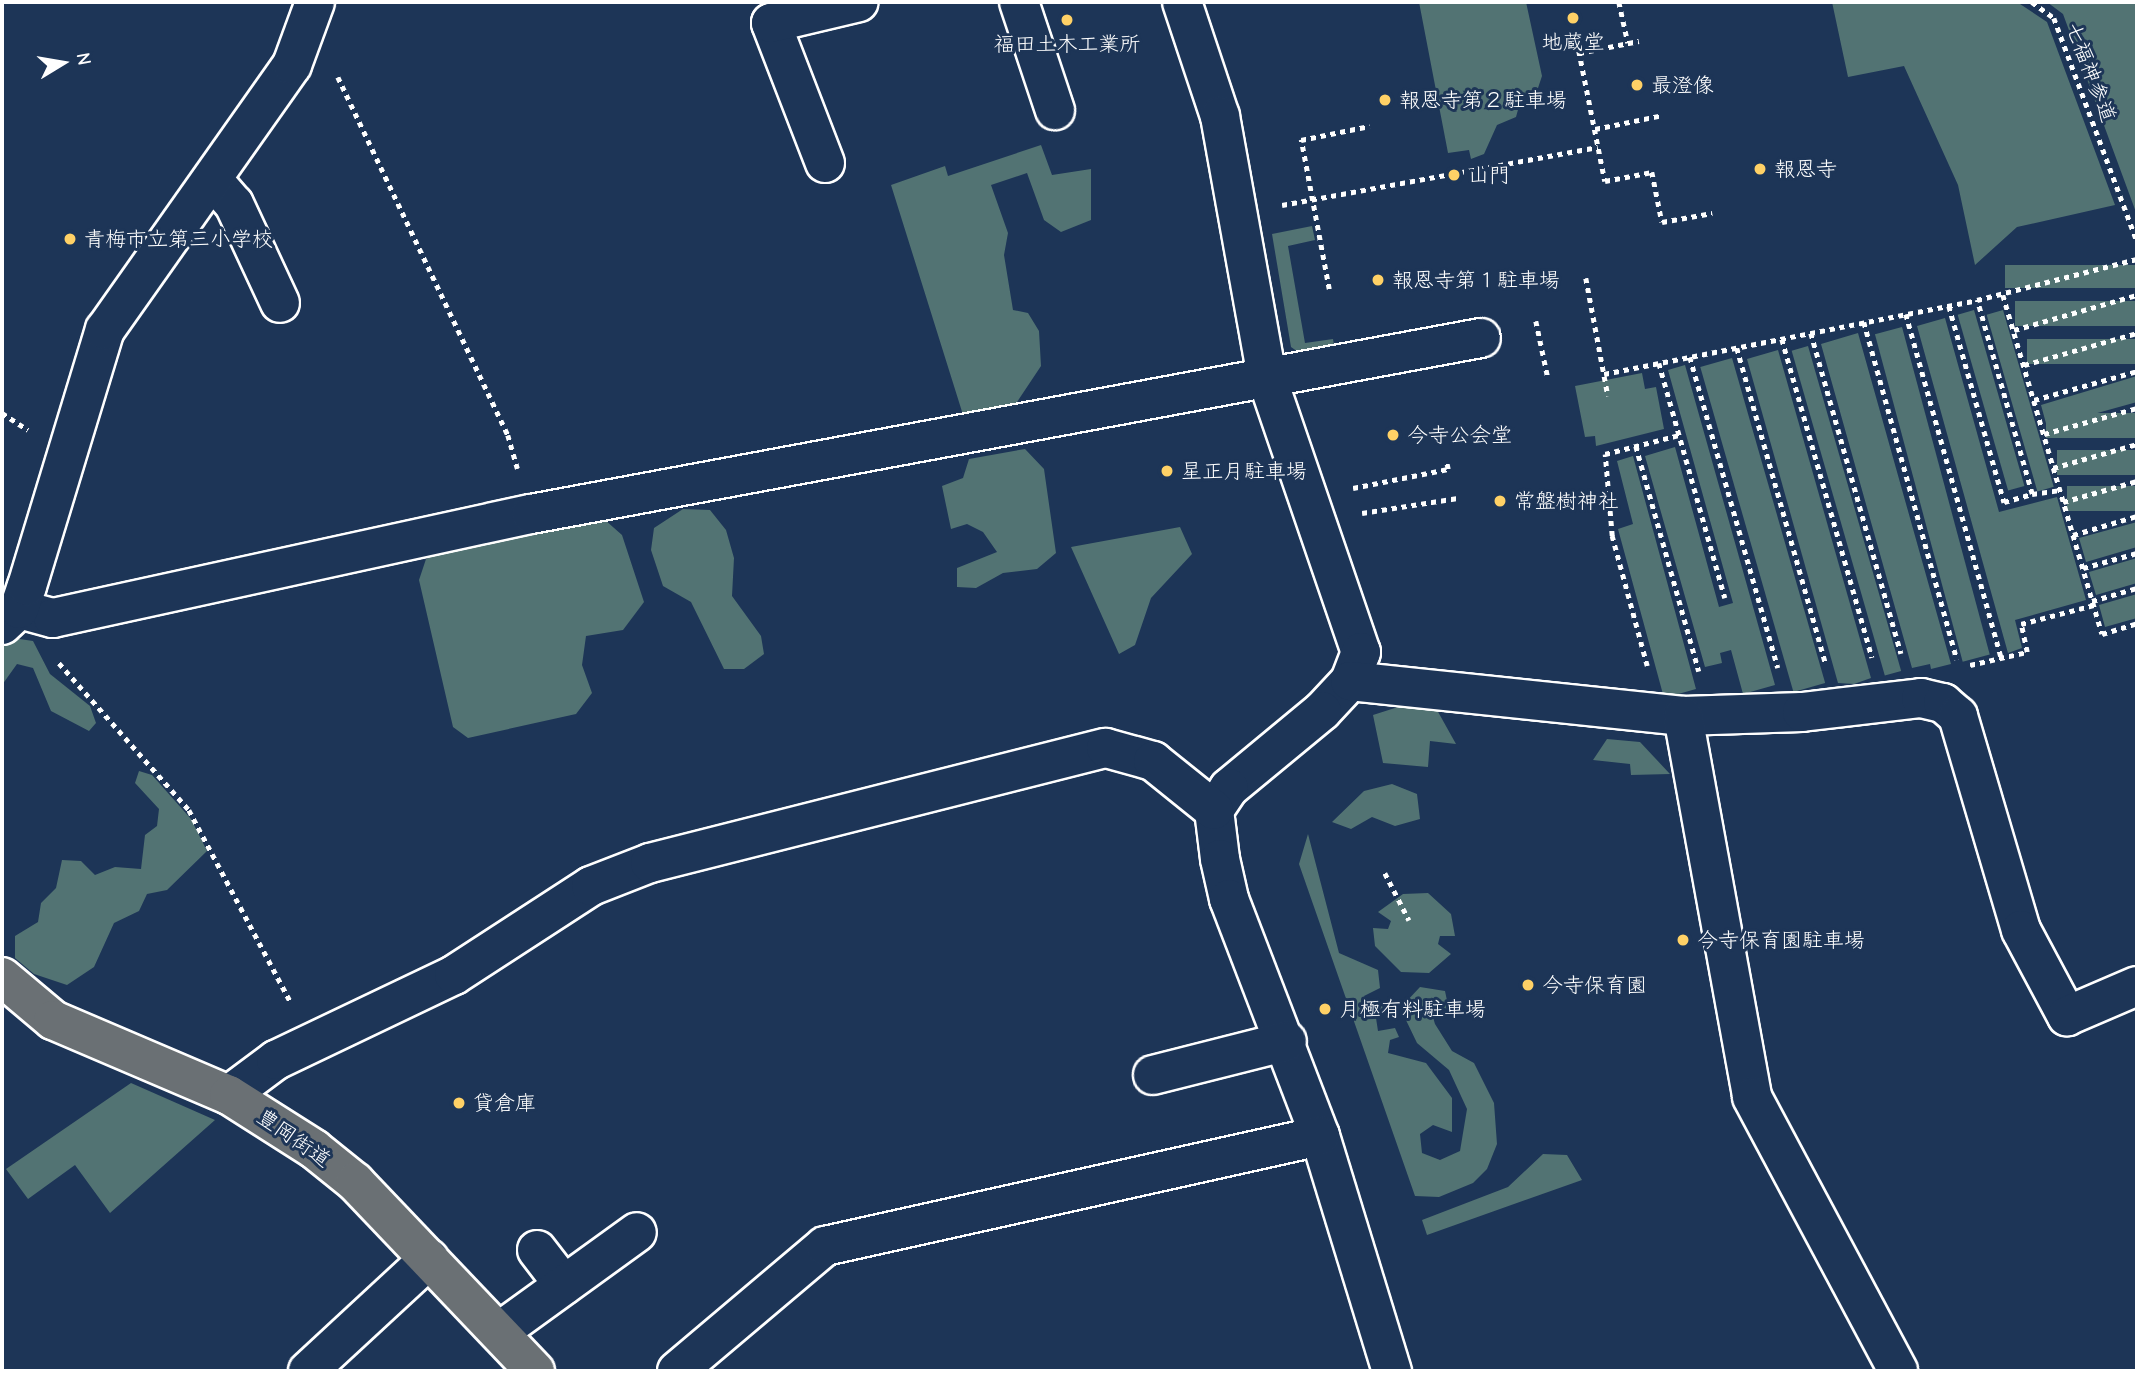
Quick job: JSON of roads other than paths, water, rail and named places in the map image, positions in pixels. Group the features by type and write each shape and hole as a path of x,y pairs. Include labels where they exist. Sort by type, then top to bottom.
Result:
{"main road":[{"name":"豊岡街道","path":"2,977 53,1020 229,1095 355,1182 536,1371"}],"street":[{"path":"825,163 771,23 859,2"},
{"path":"1019,2 1055,110"},
{"path":"1182,2 1220,116 1267,378 1361,652 1350,681 1254,764 1214,810"},
{"path":"312,13 292,65 105,330 10,617 52,618 531,514 1481,338"},
{"path":"212,179 234,204 280,303"},
{"path":"1350,681 1683,716 1814,711 1921,698 1943,703 1958,716 2021,930 2067,1016 2137,986"},
{"path":"1683,716 1752,1097 1898,1371"},
{"path":"229,1095 311,1044 454,975 619,873 925,798 1065,755 1130,751 1153,761 1214,810 1229,899 1287,1041 1320,1136 1391,1371"},
{"path":"1153,1075 1287,1041"},
{"path":"677,1371 825,1245 1320,1136"},
{"path":"499,1332 637,1232"},
{"path":"537,1251 564,1285"},
{"path":"308,1371 429,1259"}],"place":[{"name":"地蔵堂","path":"1573,18"},
{"name":"福田土木工業所","path":"1067,20"},
{"name":"最澄像","path":"1637,85"},
{"name":"報恩寺第２駐車場","path":"1385,100"},
{"name":"報恩寺","path":"1760,169"},
{"name":"山門","path":"1454,175"},
{"name":"青梅市立第三小学校","path":"70,239"},
{"name":"報恩寺第１駐車場","path":"1378,280"},
{"name":"今寺公会堂","path":"1393,435"},
{"name":"星正月駐車場","path":"1167,471"},
{"name":"常盤樹神社","path":"1500,501"},
{"name":"今寺保育園駐車場","path":"1683,940"},
{"name":"今寺保育園","path":"1528,985"},
{"name":"月極有料駐車場","path":"1325,1009"},
{"name":"貸倉庫","path":"459,1103"}]}
